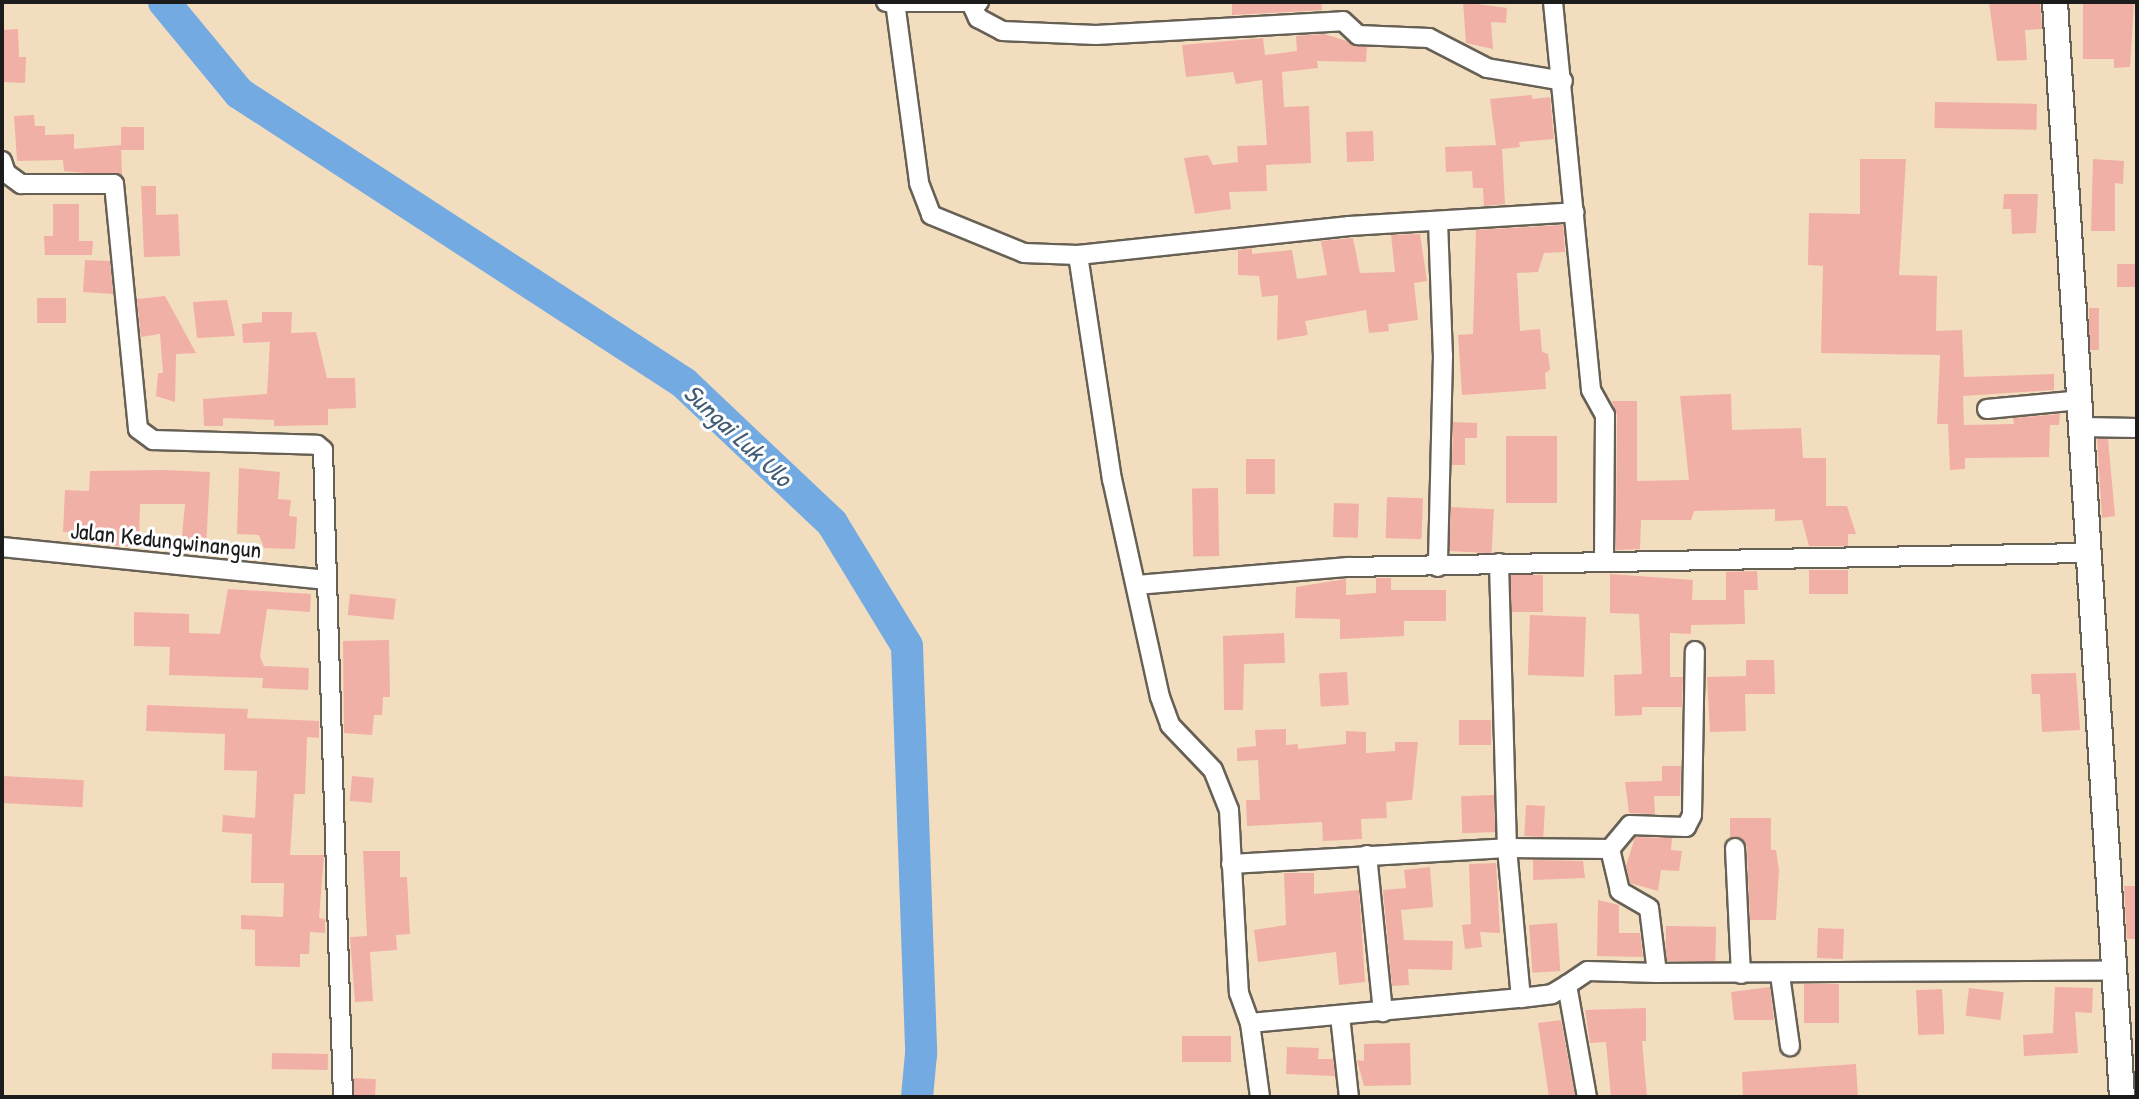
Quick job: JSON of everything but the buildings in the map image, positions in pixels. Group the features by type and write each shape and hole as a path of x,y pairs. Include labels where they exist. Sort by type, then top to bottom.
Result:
{"main road":[{"path":"2055,2 2122,1097"}],"street":[{"path":"883,2 979,2"},
{"path":"895,2 922,199 931,215 1024,253 1078,255 1438,221 1575,212"},
{"path":"1326,2 1326,22"},
{"path":"1553,2 1591,390 1605,415 1604,562"},
{"path":"971,3 978,18 1002,31 1125,34 1343,21 1358,35 1429,38 1487,68 1563,81"},
{"path":"2,161 6,173 21,184 114,184 138,429 153,440 317,445 323,450 343,1097"},
{"path":"1438,221 1443,356 1438,567"},
{"path":"1078,255 1112,479 1170,725 1213,770 1229,810 1239,993 1250,1023 1260,1097"},
{"path":"1987,409 2080,400"},
{"path":"2082,427 2137,428"},
{"name":"Jalan Kedungwinangun","path":"2,547 325,580"},
{"path":"1137,585 1324,568 2087,553"},
{"path":"1499,563 1507,848 1521,998"},
{"path":"1231,864 1507,848 1597,848 1630,825 1679,829 1689,823 1695,651"},
{"path":"1597,848 1620,891 1649,908 1657,973"},
{"path":"1735,848 1741,974"},
{"path":"1367,855 1383,1012"},
{"path":"1250,1023 1552,994 1588,971 1780,975 2113,971"},
{"path":"1780,975 1790,1046"},
{"path":"1567,985 1587,1097"},
{"path":"1340,1016 1349,1097"}],"waterway":[{"name":"Sungai Luk Ulo","path":"164,2 239,93 684,383 832,523 907,646 921,1054 917,1097"}]}
